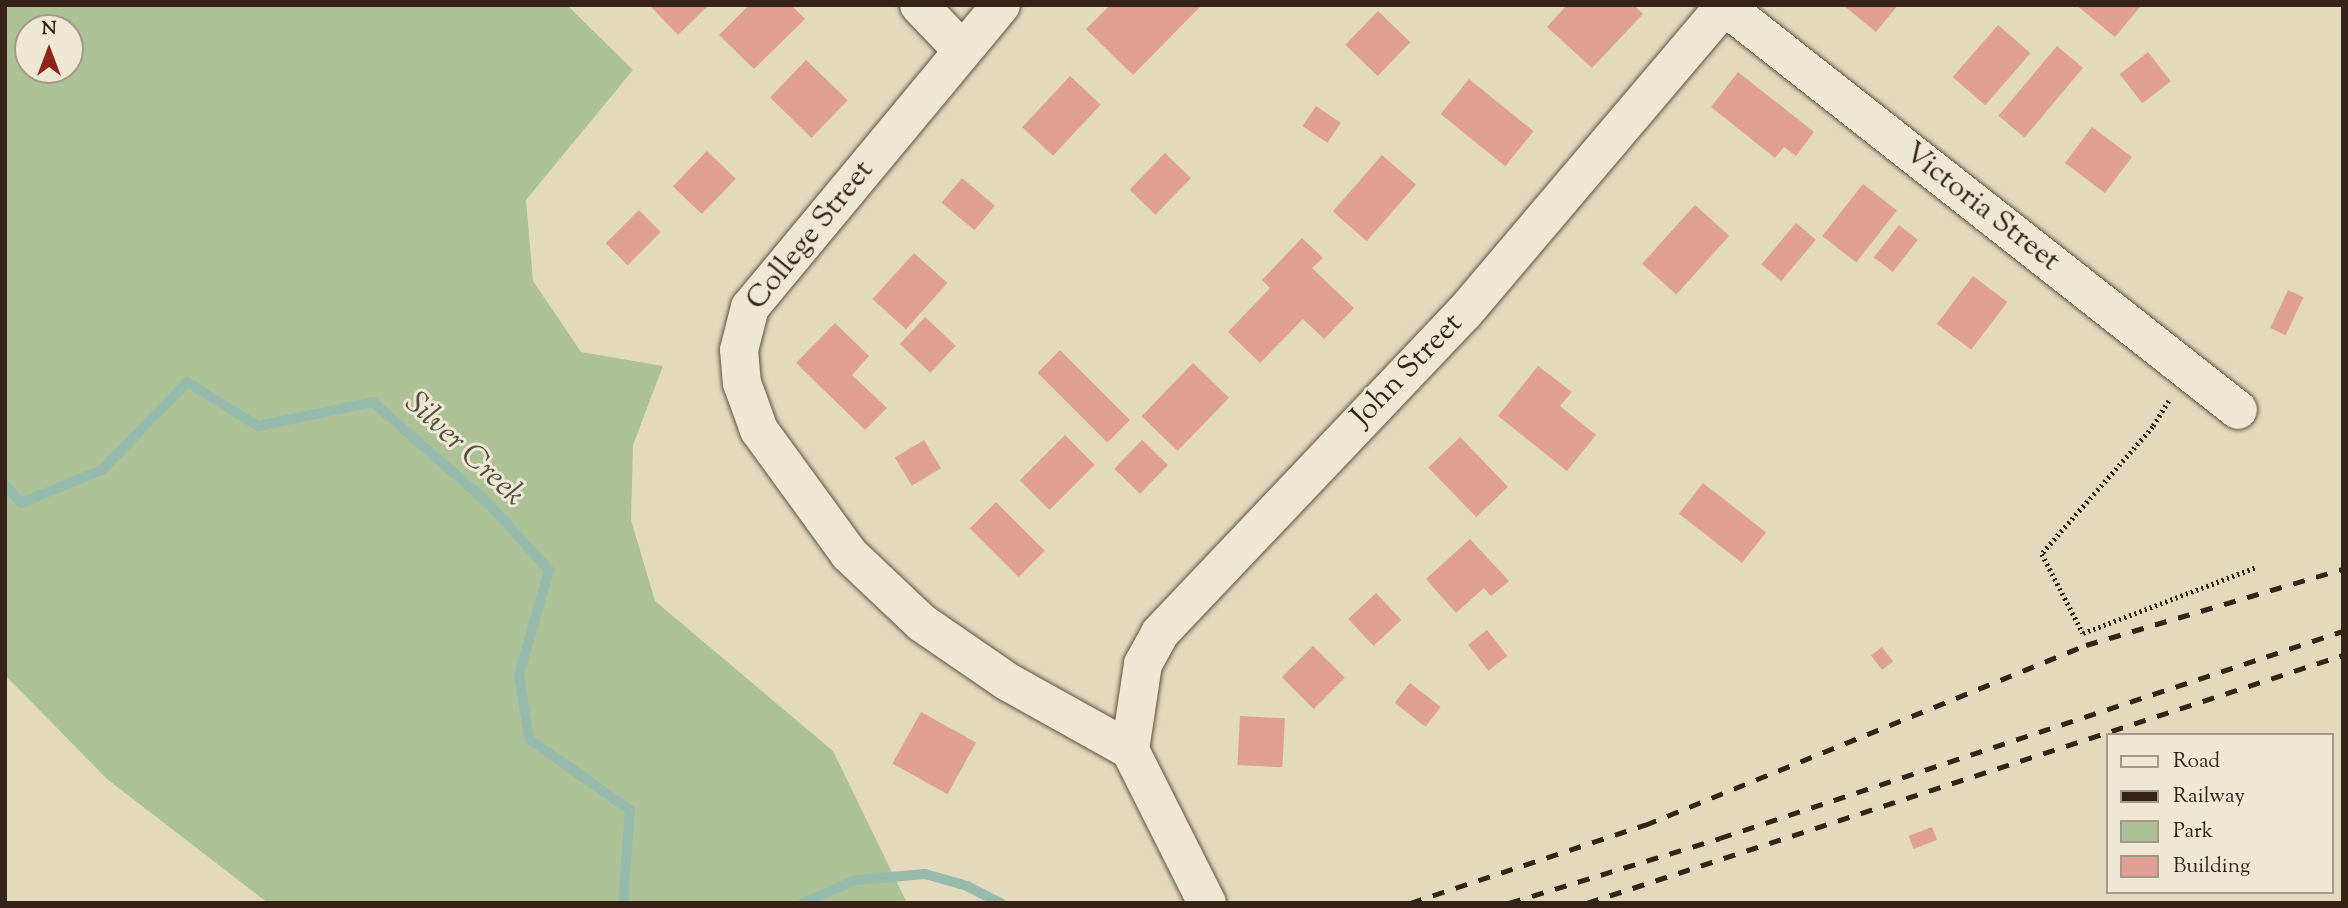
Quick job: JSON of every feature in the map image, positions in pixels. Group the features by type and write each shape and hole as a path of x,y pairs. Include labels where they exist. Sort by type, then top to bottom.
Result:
{"street":[{"path":"919,5 962,50"},
{"name":"College Street","path":"1001,5 750,307 739,350 742,383 759,430 849,554 922,623 1008,682 1130,750"},
{"name":"Victoria Street","path":"1724,6 2238,410"},
{"name":"John Street","path":"1130,750 1143,664 1160,633 1464,313 1724,6"},
{"path":"1130,750 1207,903"}],"path":[{"path":"2187,369 2153,427 2042,554 2083,633 2258,567"}],"green space":[{"path":"5,5 567,5 633,70 526,200 533,281 581,352 663,366 633,445 631,520 655,601 833,751 907,903 268,903 107,779 5,675"}],"building":[{"path":"649,5 709,5 678,35"},
{"path":"749,5 791,5 805,19 754,69 719,35"},
{"path":"1110,5 1200,7 1133,75 1086,29"},
{"path":"1567,5 1634,5 1643,14 1592,68 1547,27"},
{"path":"1843,5 1898,5 1876,32"},
{"path":"2076,5 2137,5 2140,7 2115,37"},
{"path":"1378,11 1410,42 1378,76 1345,45"},
{"path":"1998,25 2030,53 1985,105 1953,77"},
{"path":"2057,46 2083,68 2025,138 1999,116"},
{"path":"2148,52 2171,81 2142,103 2120,74"},
{"path":"806,60 848,100 812,138 770,97"},
{"path":"1738,72 1814,132 1796,156 1784,147 1775,158 1711,107"},
{"path":"1070,76 1101,105 1053,156 1022,127"},
{"path":"1469,79 1534,131 1505,166 1441,114"},
{"path":"1316,106 1341,123 1327,143 1303,126"},
{"path":"2092,127 2132,157 2105,193 2065,163"},
{"path":"707,151 736,179 702,214 673,186"},
{"path":"1165,153 1191,178 1155,215 1130,190"},
{"path":"1382,155 1416,185 1367,241 1333,212"},
{"path":"962,178 995,206 974,230 941,203"},
{"path":"1863,184 1897,210 1856,262 1822,236"},
{"path":"1695,205 1729,236 1676,294 1642,264"},
{"path":"639,210 661,232 628,265 606,243"},
{"path":"1796,223 1816,240 1781,281 1761,264"},
{"path":"1899,225 1918,240 1893,272 1874,257"},
{"path":"1302,238 1323,258 1312,268 1354,308 1324,339 1303,319 1260,363 1228,332 1270,288 1262,280"},
{"path":"914,253 947,283 906,329 873,299"},
{"path":"1973,276 2007,302 1971,350 1937,324"},
{"path":"2288,290 2303,297 2286,335 2270,328"},
{"path":"925,317 956,346 930,373 900,344"},
{"path":"835,323 869,356 852,375 887,408 865,430 796,363"},
{"path":"1060,350 1130,420 1107,443 1037,373"},
{"path":"1193,363 1229,398 1178,451 1142,416"},
{"path":"1538,366 1572,392 1560,406 1596,435 1567,471 1498,416"},
{"path":"1065,435 1095,465 1049,510 1020,480"},
{"path":"1460,437 1508,487 1476,517 1428,468"},
{"path":"924,440 941,468 912,486 895,458"},
{"path":"1142,440 1168,465 1140,494 1114,469"},
{"path":"1703,483 1766,532 1742,563 1679,514"},
{"path":"996,502 1045,551 1019,577 970,528"},
{"path":"1470,539 1509,581 1491,596 1484,588 1456,613 1426,579"},
{"path":"1376,593 1401,620 1373,646 1348,619"},
{"path":"1487,630 1507,656 1488,671 1468,645"},
{"path":"1313,646 1345,678 1314,709 1282,677"},
{"path":"1882,647 1893,661 1882,670 1871,656"},
{"path":"1410,683 1441,707 1425,727 1395,703"},
{"path":"921,712 976,743 947,794 892,764"},
{"path":"1240,716 1285,718 1282,767 1237,765"},
{"path":"1932,827 1937,840 1914,849 1909,836"}],"waterway":[{"name":"Silver Creek","path":"5,485 21,503 102,470 187,382 258,426 373,402 488,503 549,570 519,675 529,739 630,810 623,903"},
{"name":"Silver Creek","path":"803,903 856,880 925,874 967,886 1001,903"}],"railway":[{"path":"1410,903 1645,825 2086,645 2343,569"},
{"path":"1509,903 1720,838 2343,631"},
{"path":"1587,903 2343,655"}]}
